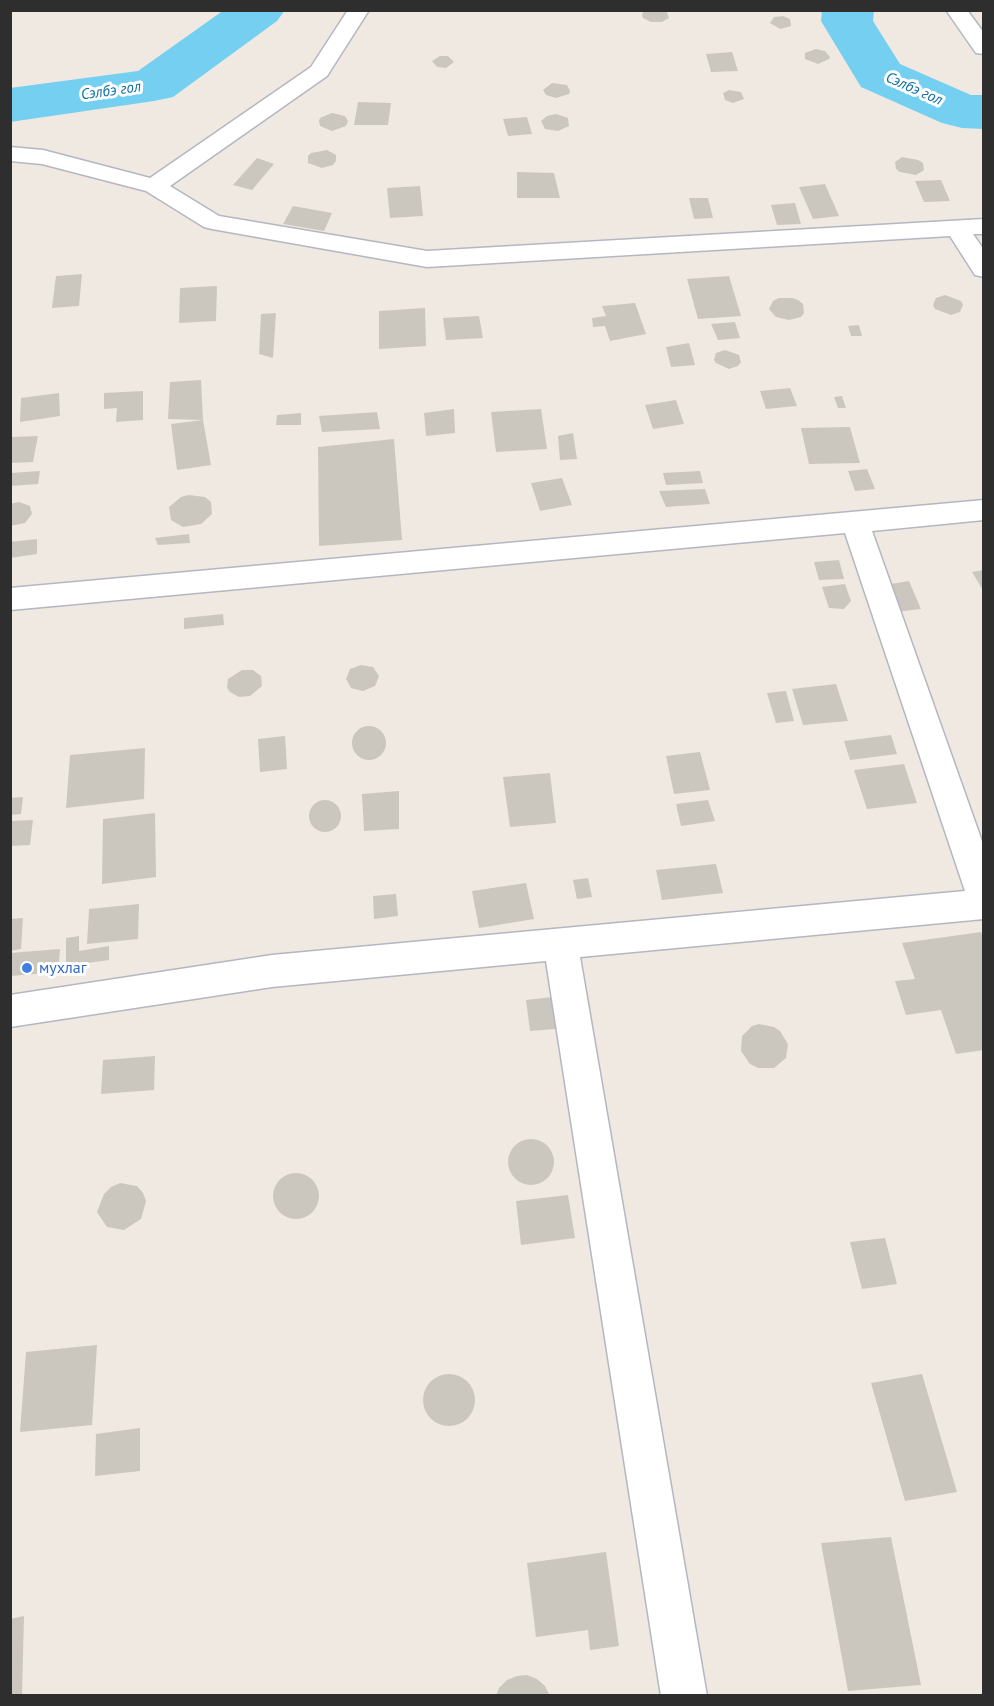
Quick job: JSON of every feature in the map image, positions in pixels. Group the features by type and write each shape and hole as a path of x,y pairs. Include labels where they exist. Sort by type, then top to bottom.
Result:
{"street":[{"path":"154,186 320,71 359,10"},
{"path":"956,10 984,48"},
{"path":"10,154 42,157 154,186 212,222 426,259 984,226"},
{"path":"956,227 984,269"},
{"path":"10,598 984,510"},
{"path":"855,522 984,896"},
{"path":"10,1011 272,971 984,904"},
{"path":"561,944 684,1695"}],"building":[{"path":"644,10 666,10 669,18 662,22 651,22 643,18"},
{"path":"783,16 790,19 791,26 780,29 770,23 774,17"},
{"path":"816,49 825,51 829,59 818,64 805,59 805,53"},
{"path":"732,52 738,71 711,72 706,54"},
{"path":"440,56 448,56 454,62 446,68 437,67 432,61"},
{"path":"552,83 567,85 569,94 556,98 546,95 543,90"},
{"path":"729,90 741,92 744,99 733,103 725,100 723,93"},
{"path":"358,102 391,103 388,125 354,125"},
{"path":"332,113 345,116 348,121 346,126 332,131 320,126 320,118"},
{"path":"556,114 568,118 569,126 558,131 545,129 541,121 547,116"},
{"path":"527,117 532,134 508,136 503,119"},
{"path":"327,150 336,155 333,165 322,168 308,163 308,156 311,153"},
{"path":"902,157 918,160 923,163 924,170 916,175 900,172 896,169 895,162"},
{"path":"257,158 274,164 252,190 233,185"},
{"path":"517,172 554,173 560,198 517,198"},
{"path":"941,180 950,201 924,202 915,181"},
{"path":"825,184 839,216 813,219 799,187"},
{"path":"420,186 423,216 390,218 387,188"},
{"path":"689,198 708,198 713,218 694,219"},
{"path":"795,203 801,224 777,225 771,205"},
{"path":"293,206 332,213 324,231 283,224"},
{"path":"82,274 79,306 52,308 56,276"},
{"path":"729,276 741,316 698,319 687,279"},
{"path":"217,286 216,321 179,323 180,288"},
{"path":"945,295 961,301 963,305 960,312 951,315 935,309 933,305 936,298"},
{"path":"779,298 798,300 803,304 804,313 801,317 789,320 776,317 769,309 773,301"},
{"path":"635,303 646,334 610,341 605,326 593,327 592,318 606,316 602,306"},
{"path":"425,308 426,346 379,349 379,311"},
{"path":"276,313 273,358 259,354 261,314"},
{"path":"479,316 483,338 446,340 443,318"},
{"path":"735,322 740,338 718,340 711,324"},
{"path":"859,325 862,336 851,336 848,326"},
{"path":"689,343 695,365 671,367 666,347"},
{"path":"725,350 739,355 741,362 738,366 729,369 716,363 714,360 716,353"},
{"path":"201,380 203,420 168,419 170,382"},
{"path":"790,388 797,406 766,409 760,391"},
{"path":"143,391 143,420 116,422 117,408 104,409 104,393"},
{"path":"59,393 60,416 20,422 21,398"},
{"path":"842,396 846,408 838,408 834,397"},
{"path":"676,400 684,424 653,429 645,405"},
{"path":"454,409 455,433 426,436 424,413"},
{"path":"541,409 547,449 496,452 491,412"},
{"path":"377,412 380,429 322,432 319,416"},
{"path":"301,413 301,425 276,425 277,415"},
{"path":"203,420 211,465 177,470 171,424"},
{"path":"850,427 860,463 809,464 801,428"},
{"path":"573,433 577,459 560,460 558,436"},
{"path":"38,436 33,462 10,463 10,437"},
{"path":"394,439 402,540 319,546 318,447"},
{"path":"867,469 875,489 855,491 848,471"},
{"path":"40,471 38,484 10,486 10,473"},
{"path":"700,471 703,483 666,485 663,473"},
{"path":"562,478 572,505 540,511 531,483"},
{"path":"705,489 710,504 666,507 659,491"},
{"path":"189,495 205,497 211,502 212,514 201,524 183,527 171,520 169,507 181,497"},
{"path":"19,502 30,506 32,514 25,523 10,526 10,504"},
{"path":"189,534 190,543 158,545 155,538"},
{"path":"37,539 37,554 10,558 10,542"},
{"path":"839,560 844,579 819,580 814,562"},
{"path":"984,570 984,592 972,572"},
{"path":"909,581 921,609 896,612 885,585"},
{"path":"845,584 851,601 844,609 829,608 822,587"},
{"path":"223,614 224,625 184,629 184,618"},
{"path":"361,665 373,667 379,676 375,686 363,691 351,688 346,679 350,669"},
{"path":"242,670 253,670 261,676 262,686 250,696 239,697 227,688 228,679"},
{"path":"836,684 848,721 803,725 792,689"},
{"path":"786,691 794,721 776,723 767,693"},
{"path":"369,726 381,731 386,743 381,755 369,760 357,755 352,743 357,731"},
{"path":"891,735 897,754 850,760 844,741"},
{"path":"285,736 287,769 260,772 258,739"},
{"path":"145,748 144,799 66,808 70,755"},
{"path":"700,752 710,790 674,794 666,756"},
{"path":"904,764 917,803 867,809 854,770"},
{"path":"550,773 556,823 510,827 503,777"},
{"path":"399,791 399,829 364,831 362,794"},
{"path":"23,797 21,814 10,815 10,798"},
{"path":"325,800 336,805 341,816 336,827 325,832 314,827 309,816 314,805"},
{"path":"708,800 715,821 681,826 676,804"},
{"path":"155,813 156,877 102,884 103,819"},
{"path":"33,820 30,845 10,846 10,821"},
{"path":"716,864 723,893 662,900 656,870"},
{"path":"588,878 592,897 577,899 573,880"},
{"path":"526,883 534,919 479,928 472,891"},
{"path":"396,894 398,916 374,919 373,896"},
{"path":"139,904 138,939 87,944 89,909"},
{"path":"23,918 21,949 10,951 10,919"},
{"path":"981,932 984,940 984,1050 956,1054 941,1010 906,1015 895,981 915,979 902,943"},
{"path":"79,936 79,951 109,946 109,960 66,966 66,938"},
{"path":"60,949 58,972 10,976 10,953"},
{"path":"552,997 556,1029 530,1031 526,1000"},
{"path":"759,1024 774,1027 780,1031 788,1044 786,1058 774,1068 758,1068 750,1064 741,1051 742,1036 752,1026"},
{"path":"155,1056 154,1090 101,1094 103,1060"},
{"path":"531,1139 540,1140 547,1146 553,1153 553,1171 547,1178 540,1184 531,1185 522,1184 515,1178 509,1171 508,1162 509,1153 515,1146 522,1140"},
{"path":"296,1173 312,1180 319,1196 312,1212 296,1219 280,1212 273,1196 280,1180"},
{"path":"120,1183 137,1186 146,1201 141,1219 124,1230 107,1227 97,1212 104,1194 111,1187"},
{"path":"568,1195 575,1238 521,1245 516,1201"},
{"path":"885,1238 897,1284 862,1289 850,1242"},
{"path":"97,1345 92,1425 20,1432 26,1352"},
{"path":"444,1374 454,1374 463,1378 471,1386 475,1400 471,1414 463,1422 454,1426 444,1426 435,1422 427,1414 423,1405 423,1395 427,1386 435,1378"},
{"path":"922,1374 957,1492 905,1501 871,1383"},
{"path":"140,1428 140,1471 95,1476 96,1434"},
{"path":"891,1537 921,1685 848,1691 821,1543"},
{"path":"606,1552 619,1646 590,1650 588,1630 536,1637 527,1563"},
{"path":"24,1616 22,1696 10,1696 10,1619"},
{"path":"527,1675 537,1679 545,1686 550,1696 496,1696 499,1688 507,1680"}],"waterway":[{"name":"Сэлбэ гол","path":"10,105 154,85 259,10"},
{"name":"Сэлбэ гол","path":"848,10 847,21 880,75 962,111 984,112"}],"place":[{"name":"мухлаг","path":"27,968"}]}
